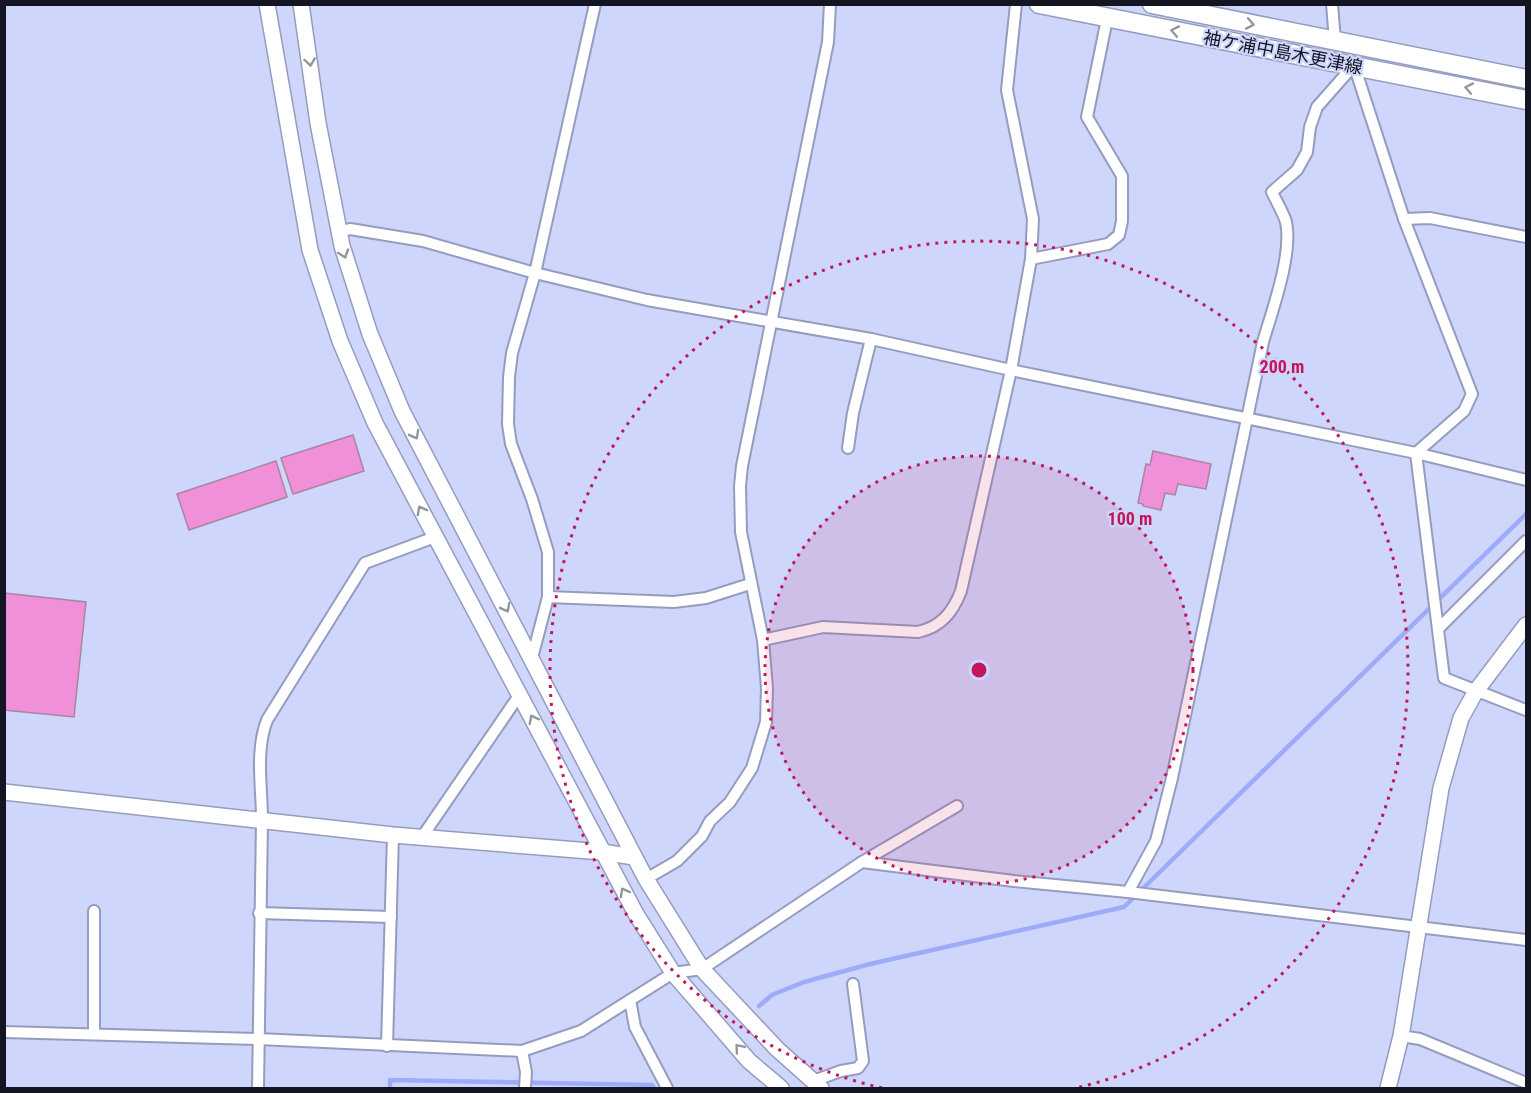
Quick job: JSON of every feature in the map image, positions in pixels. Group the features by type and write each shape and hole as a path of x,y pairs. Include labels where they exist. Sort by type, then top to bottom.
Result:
{"main road":[{"name":"袖ケ浦中島木更津線","path":"1040,4 1527,100"},
{"path":"1152,4 1527,79"}],"street":[{"path":"267,4 310,250 340,341 371,413 602,852 673,973 749,1061 781,1089"},
{"path":"302,4 318,123 339,232 370,334 402,411 634,858 702,969 777,1049 817,1085 841,1071 858,1068 863,1061 853,984"},
{"path":"532,658 548,597 548,552 532,499 511,444 508,424 509,377 512,353 535,273 595,4"},
{"path":"646,879 677,861 702,836 710,820 730,802 752,768 766,722 768,688 763,640 741,532 740,486 742,466 828,42 830,4"},
{"path":"763,640 823,627 918,632 927,630 948,616 956,605 1011,370 1031,258 1033,219 1007,90 1016,4"},
{"path":"1332,4 1335,41"},
{"path":"1031,258 1108,244 1119,235 1122,221 1122,176 1087,117 1107,19"},
{"path":"1354,65 1404,219 1472,394 1464,411 1416,453"},
{"path":"1128,892 1155,841 1172,778 1263,342 1279,286 1288,237 1285,220 1272,192 1297,170 1307,152 1310,127 1317,107 1354,65"},
{"path":"1404,219 1430,218 1527,237"},
{"path":"339,232 350,229 423,241 535,273 647,300 871,339 1416,453 1527,480"},
{"path":"848,448 853,413 871,339"},
{"path":"1416,453 1444,678 1527,710"},
{"path":"258,1089 262,819 260,748 267,720 365,562 435,537"},
{"path":"1438,628 1527,541"},
{"path":"548,597 674,602 706,598 750,584"},
{"path":"1388,1089 1401,1036 1441,788 1461,718 1476,691 1527,625"},
{"path":"422,837 520,694"},
{"path":"4,792 393,835 602,852 634,858"},
{"path":"4,1032 258,1039 522,1051 582,1031 673,973 702,969 862,862 957,806"},
{"path":"387,1046 393,835"},
{"path":"862,862 1527,940"},
{"path":"94,911 94,1034"},
{"path":"259,913 391,917"},
{"path":"630,1000 635,1027 667,1089"},
{"path":"1401,1036 1420,1039 1527,1083"},
{"path":"522,1051 526,1072 525,1089"}],"building":[{"path":"353,435 364,471 293,494 281,458"},
{"path":"1153,451 1211,464 1206,489 1178,484 1175,495 1165,493 1161,510 1138,503 1146,464 1150,465"},
{"path":"276,461 287,497 189,530 177,494"},
{"path":"4,593 86,602 74,717 4,710"}],"waterway":[{"path":"759,1006 772,995 804,982 870,964 1124,907 1526,514"},
{"path":"390,1088 390,1080 652,1085 654,1088"}]}
